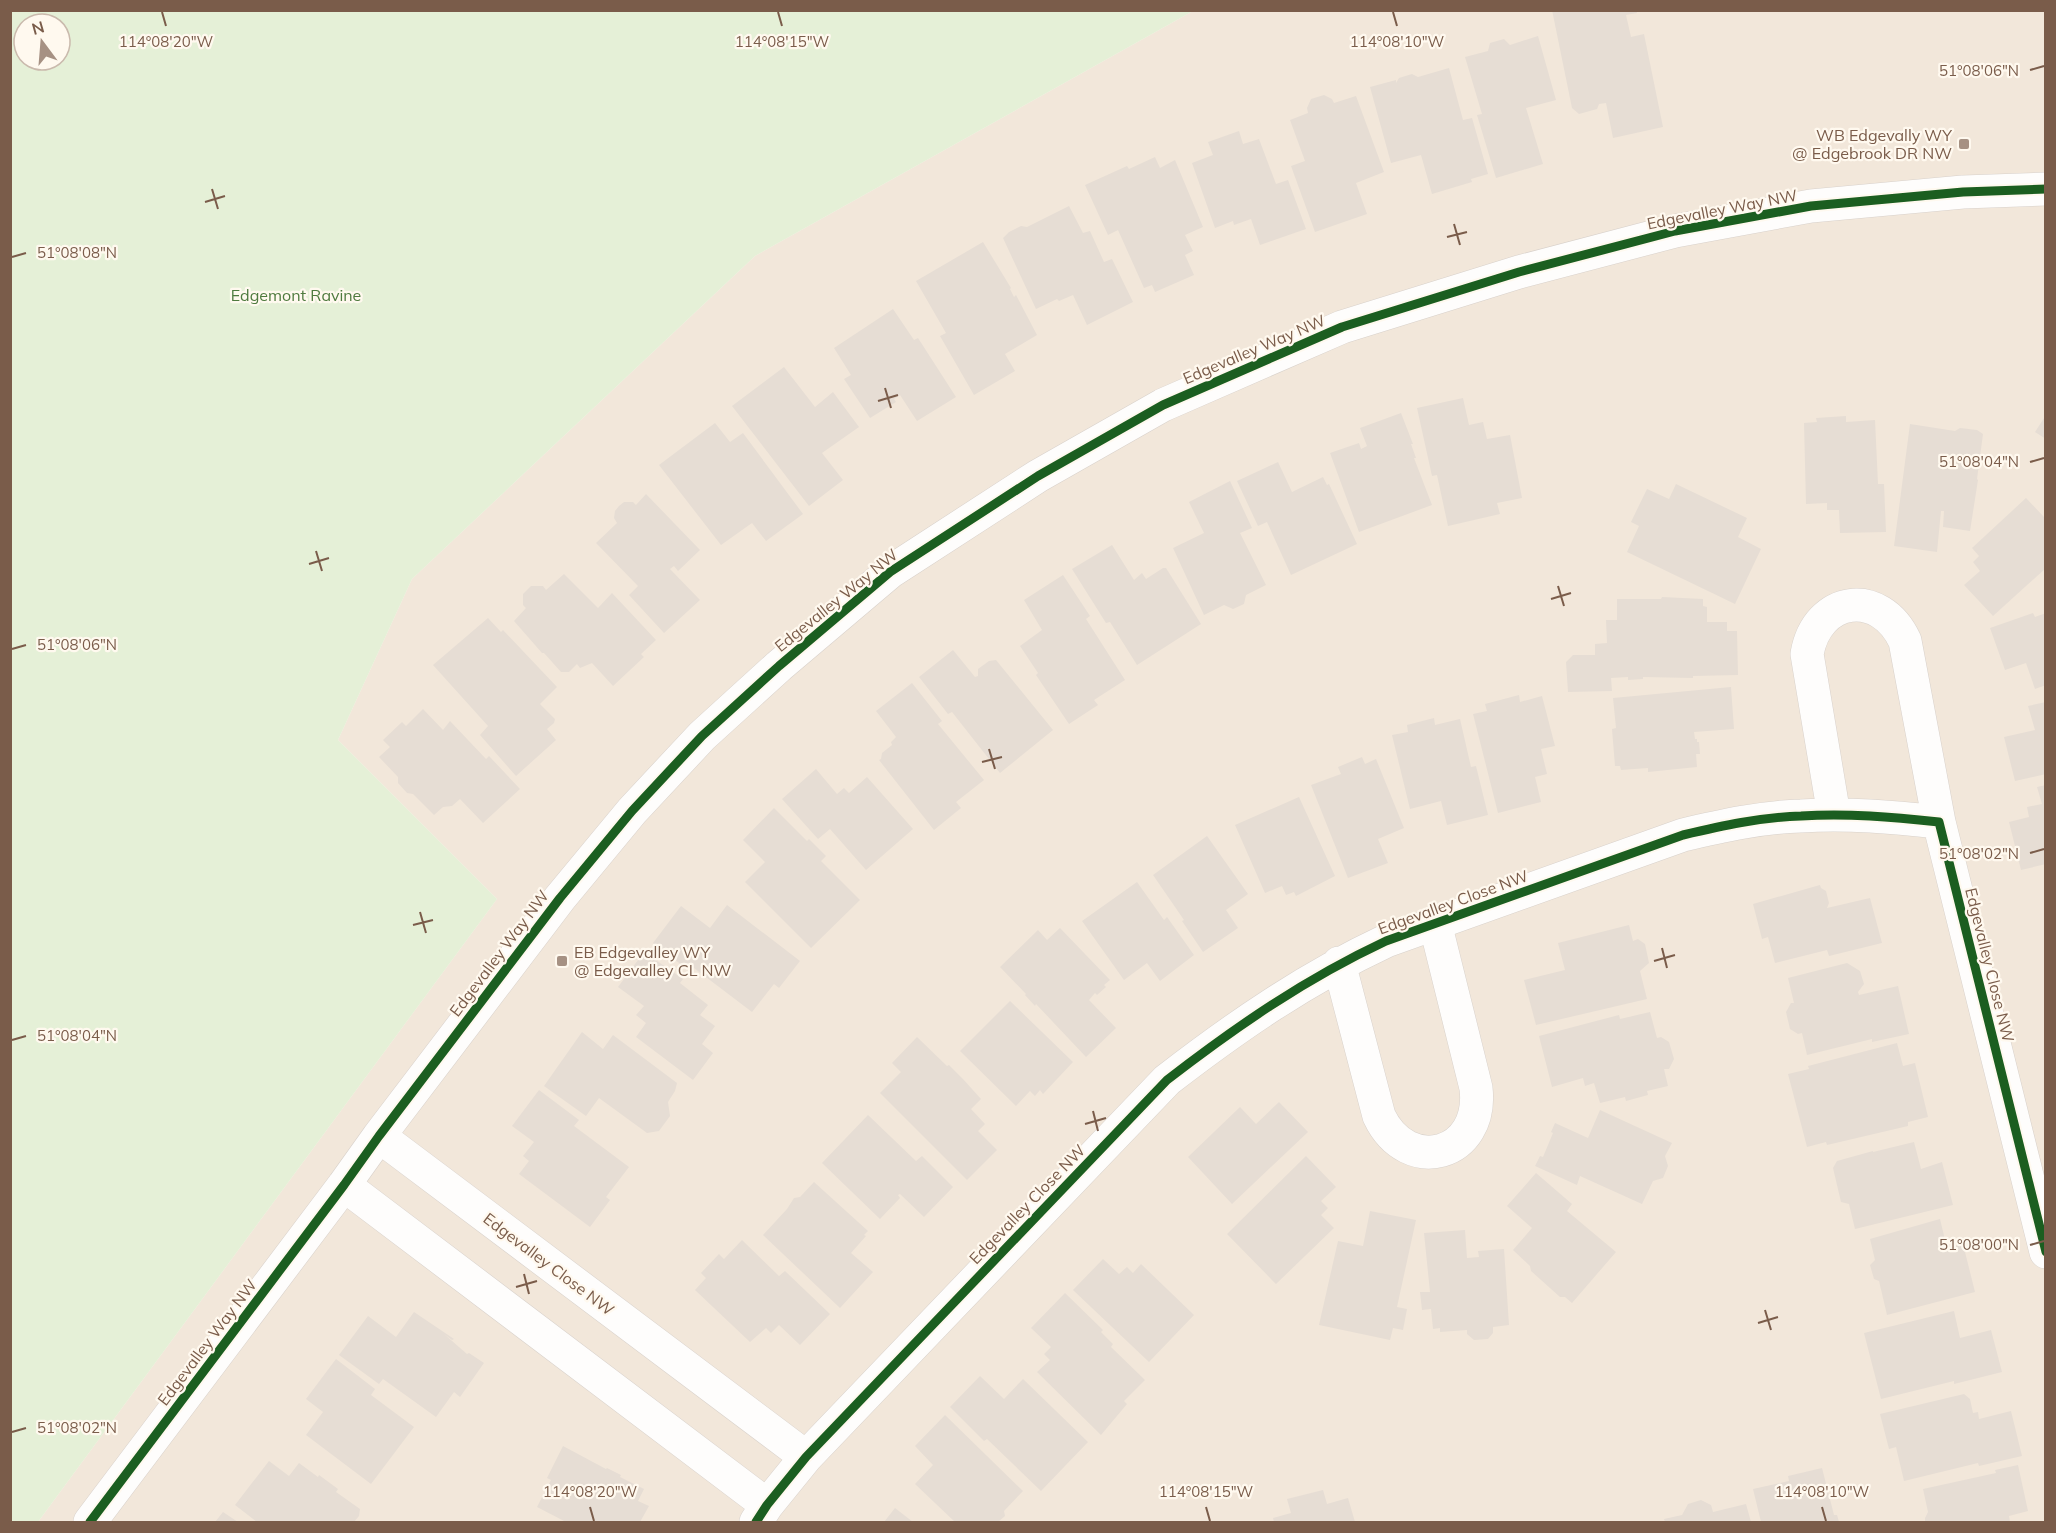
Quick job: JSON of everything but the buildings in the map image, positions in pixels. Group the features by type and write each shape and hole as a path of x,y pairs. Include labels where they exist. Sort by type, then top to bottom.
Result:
{"street":[{"name":"Edgevalley Way NW","path":"90,1522 560,898 632,811 702,736 779,666 890,573 1038,476 1163,405 1342,327 1519,272 1675,231 1811,206 1963,192 2046,189"},
{"path":"1834,815 1807,654 1809,639 1815,627 1837,609 1865,606 1878,610 1890,618 1899,628 1905,641 1939,822"},
{"name":"Edgevalley Close NW","path":"344,1185 761,1514 806,1456 1167,1080 1229,1032 1339,963 1386,941 1683,835 1760,819 1834,815 1883,816 1939,822 2046,1252"},
{"path":"1339,963 1379,1116 1385,1130 1409,1149 1425,1152 1440,1150 1455,1144 1467,1134 1475,1119 1478,1104 1435,923"},
{"name":"Edgevalley Close NW","path":"379,1136 806,1456"}],"shaded area":[{"path":"1193,11 2045,11 2045,1522 38,1522 497,899 338,740 412,579 755,256"}],"green space":[{"name":"Edgemont Ravine","path":"11,10 1193,11 755,256 412,579 338,740 497,899 38,1522 10,1522"}],"cycle path":[{"path":"90,1522 560,898 632,811 702,736 779,666 890,572 1038,476 1163,405 1342,327 1519,272 1675,231 1811,206 1963,192 2046,189"},
{"path":"756,1522 806,1457 1167,1080 1219,1041 1300,987 1386,941 1683,835 1726,825 1771,818 1818,815 1870,816 1939,822 2046,1252"}],"place":[{"name":"WB Edgevally WY @ Edgebrook DR NW","path":"1964,144"},
{"name":"EB Edgevalley WY @ Edgevalley CL NW","path":"562,961"}]}
